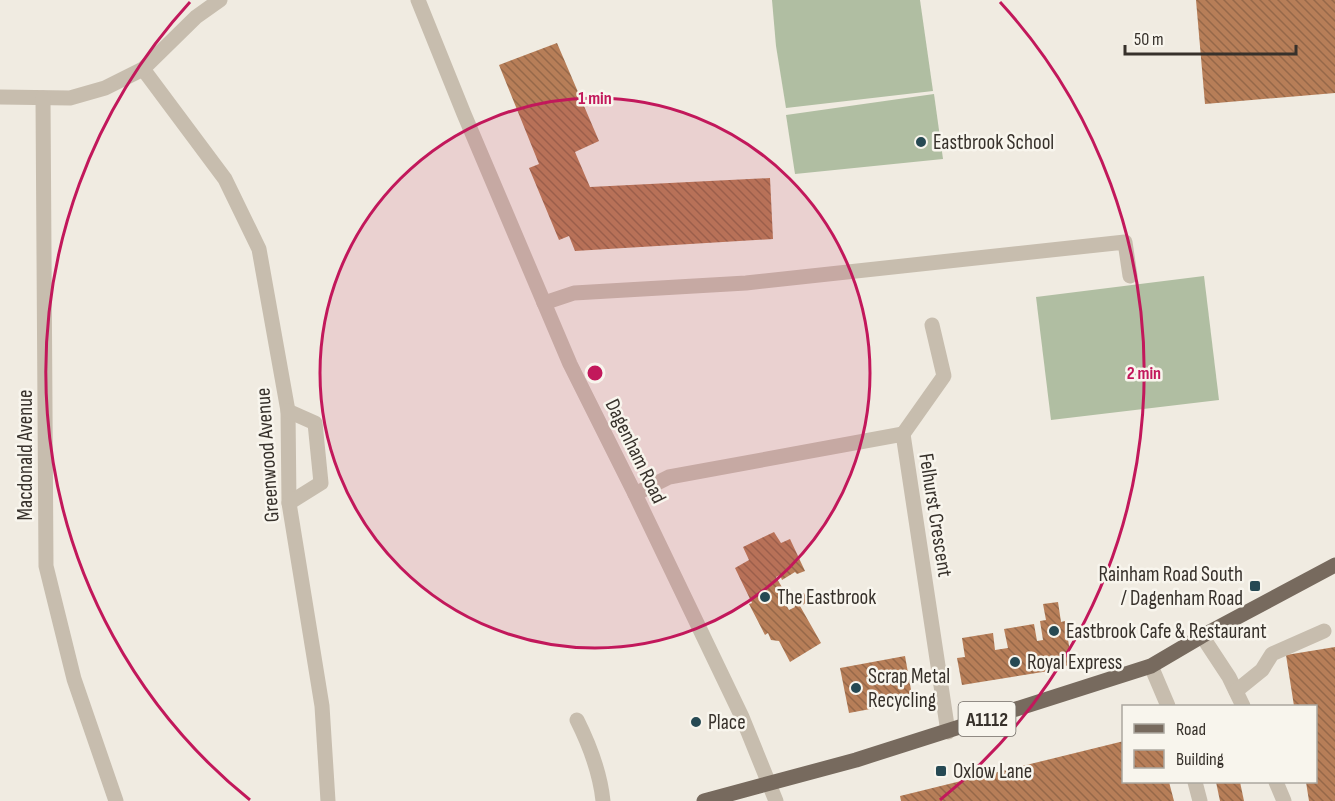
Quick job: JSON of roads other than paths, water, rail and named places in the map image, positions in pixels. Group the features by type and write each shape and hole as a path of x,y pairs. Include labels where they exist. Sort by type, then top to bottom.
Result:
{"main road":[{"name":"A1112","path":"704,801 856,760 1151,666 1335,565"}],"street":[{"path":"0,97 70,98 105,88 143,69 196,17 220,0"},
{"name":"Dagenham Road","path":"418,0 570,364 742,717 770,783"},
{"name":"Greenwood Avenue","path":"143,69 225,179 259,249 288,411 289,503 322,706 328,801"},
{"name":"Macdonald Avenue","path":"43,98 46,566 74,679 116,801"},
{"path":"544,303 574,293 746,284 1125,242 1130,276"},
{"path":"903,434 944,376 932,325"},
{"path":"288,411 315,423 321,483 289,503"},
{"name":"Felhurst Crescent","path":"635,494 669,477 903,434 948,732"},
{"path":"1236,691 1262,670 1272,654 1324,632"},
{"path":"1202,636 1243,705"},
{"path":"1151,666 1168,705"},
{"path":"578,720 592,751 602,788 603,801"},
{"path":"770,783 776,801"},
{"path":"1195,783 1200,801"},
{"path":"1276,783 1284,801"}],"place":[{"name":"Eastbrook School","path":"921,142"},
{"name":"Rainham Road South / Dagenham Road","path":"1255,586"},
{"name":"The Eastbrook","path":"765,597"},
{"name":"Eastbrook Cafe & Restaurant","path":"1054,631"},
{"name":"Royal Express","path":"1015,662"},
{"name":"Scrap Metal Recycling","path":"856,688"},
{"name":"Place","path":"696,722"},
{"name":"Oxlow Lane","path":"941,771"}]}
